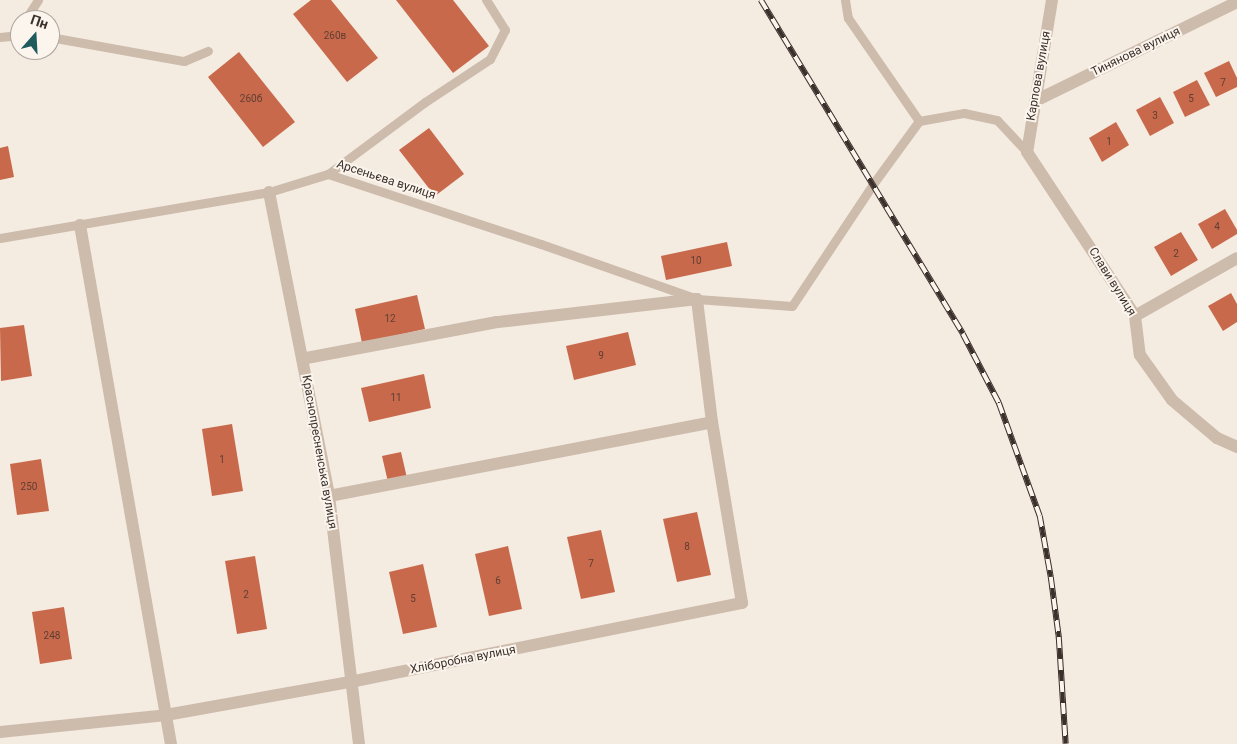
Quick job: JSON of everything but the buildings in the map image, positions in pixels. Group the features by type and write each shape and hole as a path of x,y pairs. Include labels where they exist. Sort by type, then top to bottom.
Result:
{"street":[{"name":"Карпова вулиця","path":"1027,152 1052,0"},
{"name":"Тинянова вулиця","path":"1035,101 1237,2"},
{"name":"Слави вулиця","path":"1027,152 1135,316 1140,355 1172,400 1217,438 1237,447"},
{"name":"Краснопресненська вулиця","path":"269,192 329,496 350,682 360,744"},
{"path":"80,226 171,744"},
{"path":"1135,316 1237,258"},
{"path":"302,359 497,322 697,299"},
{"name":"Хліборобна вулиця","path":"0,732 166,715 350,682 742,603 712,422 697,299"},
{"path":"329,496 712,422"}],"lane":[{"path":"328,174 425,102 490,59 505,30 486,0"},
{"path":"845,0 848,18 919,122 964,113 997,120 1027,152"},
{"path":"60,39 184,61 208,51"},
{"name":"Арсеньєва вулиця","path":"0,238 80,226 269,192 328,174 532,241 697,299 792,306 874,184 919,122"}],"railway":[{"path":"761,0 963,334 999,403 1040,516 1059,637 1066,744"}]}
